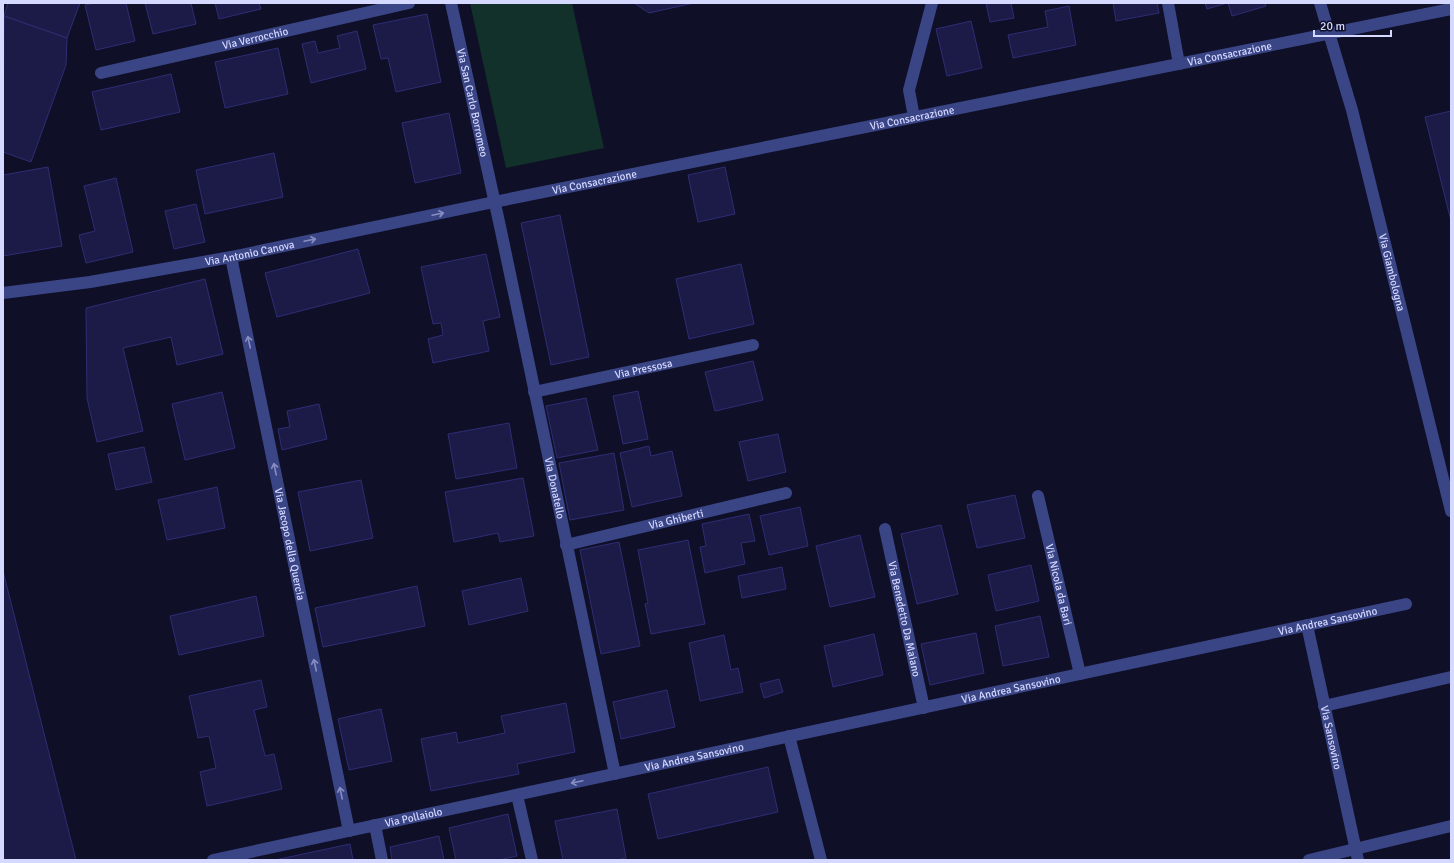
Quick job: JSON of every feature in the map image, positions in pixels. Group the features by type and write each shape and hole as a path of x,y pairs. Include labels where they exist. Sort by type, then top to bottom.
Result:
{"street":[{"name":"Via Verrocchio","path":"101,73 409,3"},
{"name":"Via San Carlo Borromeo","path":"451,3 494,202"},
{"path":"914,118 909,90 932,3"},
{"path":"1168,3 1179,64"},
{"name":"Via Giambologna","path":"1320,3 1352,110 1451,511"},
{"name":"Via Consacrazione","path":"494,202 1330,35 1451,9"},
{"name":"Via Antonio Canova","path":"3,293 90,282 231,257 494,202"},
{"name":"Via Donatello","path":"494,202 615,774"},
{"name":"Via Jacopo della Quercia","path":"231,257 349,831"},
{"name":"Via Pressosa","path":"534,392 753,345"},
{"name":"Via Ghiberti","path":"566,545 786,493"},
{"name":"Via Nicola da Bari","path":"1038,496 1080,674"},
{"name":"Via Benedetto Da Maiano","path":"885,529 924,708"},
{"name":"Via Andrea Sansovino","path":"615,774 1406,604"},
{"path":"1307,626 1324,706"},
{"name":"Via Sansovino","path":"1357,854 1324,706 1451,678"},
{"path":"789,736 821,860"},
{"name":"Via Pollaiolo","path":"213,860 246,856 375,825 615,774"},
{"path":"517,795 532,860"},
{"path":"375,825 382,860"},
{"path":"1310,860 1357,854 1451,826"}],"green space":[{"path":"470,3 572,3 604,148 506,168"}],"building":[{"path":"8,3 80,3 67,38 4,16"},
{"path":"95,3 126,3 135,41 96,50 85,5"},
{"path":"145,3 191,3 196,24 153,34"},
{"path":"215,3 259,3 261,9 219,19"},
{"path":"634,3 694,3 649,13"},
{"path":"986,3 1011,3 1014,18 990,22"},
{"path":"1113,3 1157,3 1159,13 1116,21"},
{"path":"1205,3 1227,3 1207,9"},
{"path":"1228,3 1265,3 1266,6 1232,16"},
{"path":"1069,6 1076,45 1013,58 1008,35 1048,27 1045,11"},
{"path":"427,14 441,82 396,92 388,58 381,59 373,25"},
{"path":"4,16 67,38 66,65 31,162 3,152"},
{"path":"971,21 982,68 947,76 936,29"},
{"path":"357,31 366,69 311,83 302,44 315,41 318,53 340,48 337,36"},
{"path":"278,48 288,94 225,108 215,62"},
{"path":"171,74 180,112 101,130 92,92"},
{"path":"1451,111 1451,221 1425,117"},
{"path":"449,113 461,173 415,183 402,123"},
{"path":"274,153 283,197 205,214 196,170"},
{"path":"48,167 62,246 3,256 3,175"},
{"path":"725,167 735,214 698,222 688,175"},
{"path":"116,178 133,252 86,263 79,235 95,231 84,186"},
{"path":"196,204 205,242 174,249 165,211"},
{"path":"560,215 589,357 551,365 521,223"},
{"path":"358,249 370,293 277,317 265,273"},
{"path":"486,254 500,317 483,321 489,351 433,363 428,339 443,335 441,323 433,324 421,267"},
{"path":"741,264 754,324 689,339 676,279"},
{"path":"205,279 223,354 177,365 171,337 123,348 143,431 97,442 87,398 86,308"},
{"path":"753,361 763,400 715,411 705,372"},
{"path":"638,391 648,439 623,444 613,396"},
{"path":"222,392 235,448 185,460 172,404"},
{"path":"586,398 598,450 557,458 546,406"},
{"path":"319,404 327,439 282,450 278,429 290,427 287,411"},
{"path":"509,423 517,468 456,479 448,434"},
{"path":"778,434 786,472 748,481 739,442"},
{"path":"649,446 651,456 672,451 682,496 632,507 620,453"},
{"path":"144,447 152,482 116,490 108,454"},
{"path":"614,453 624,510 570,520 559,463"},
{"path":"523,478 534,536 500,542 498,533 454,542 445,492"},
{"path":"361,480 373,538 310,551 298,492"},
{"path":"217,487 225,528 167,540 158,500"},
{"path":"1015,495 1025,538 977,548 967,505"},
{"path":"800,507 808,546 769,555 760,516"},
{"path":"749,514 755,541 741,543 745,564 705,573 700,547 706,546 702,524"},
{"path":"941,525 958,594 917,604 901,534"},
{"path":"860,535 875,597 830,607 816,546"},
{"path":"688,540 705,624 651,634 645,604 648,603 638,550"},
{"path":"619,542 640,646 601,654 580,550"},
{"path":"1031,565 1039,601 996,611 988,575"},
{"path":"782,567 786,589 742,598 738,576"},
{"path":"3,571 76,860 3,860"},
{"path":"521,578 528,611 469,625 462,591"},
{"path":"417,586 425,626 323,647 315,608"},
{"path":"256,596 264,636 179,655 170,616"},
{"path":"1040,616 1049,657 1003,666 995,626"},
{"path":"976,633 984,673 930,685 921,644"},
{"path":"874,634 883,675 833,687 824,646"},
{"path":"724,635 731,670 738,668 743,692 700,701 689,643"},
{"path":"779,679 783,692 764,698 760,684"},
{"path":"261,680 267,707 254,710 265,756 274,754 282,789 207,806 200,772 216,768 209,736 198,738 189,696"},
{"path":"667,690 675,727 621,739 613,702"},
{"path":"566,703 575,752 517,764 519,774 431,791 421,739 456,732 458,743 505,733 501,716"},
{"path":"381,709 392,761 349,770 338,719"},
{"path":"768,767 778,812 658,839 648,794"},
{"path":"617,809 626,858 617,860 563,860 555,821"},
{"path":"508,814 517,856 499,860 456,860 449,828"},
{"path":"439,836 444,860 392,860 390,847"},
{"path":"350,844 353,860 275,860"}]}
